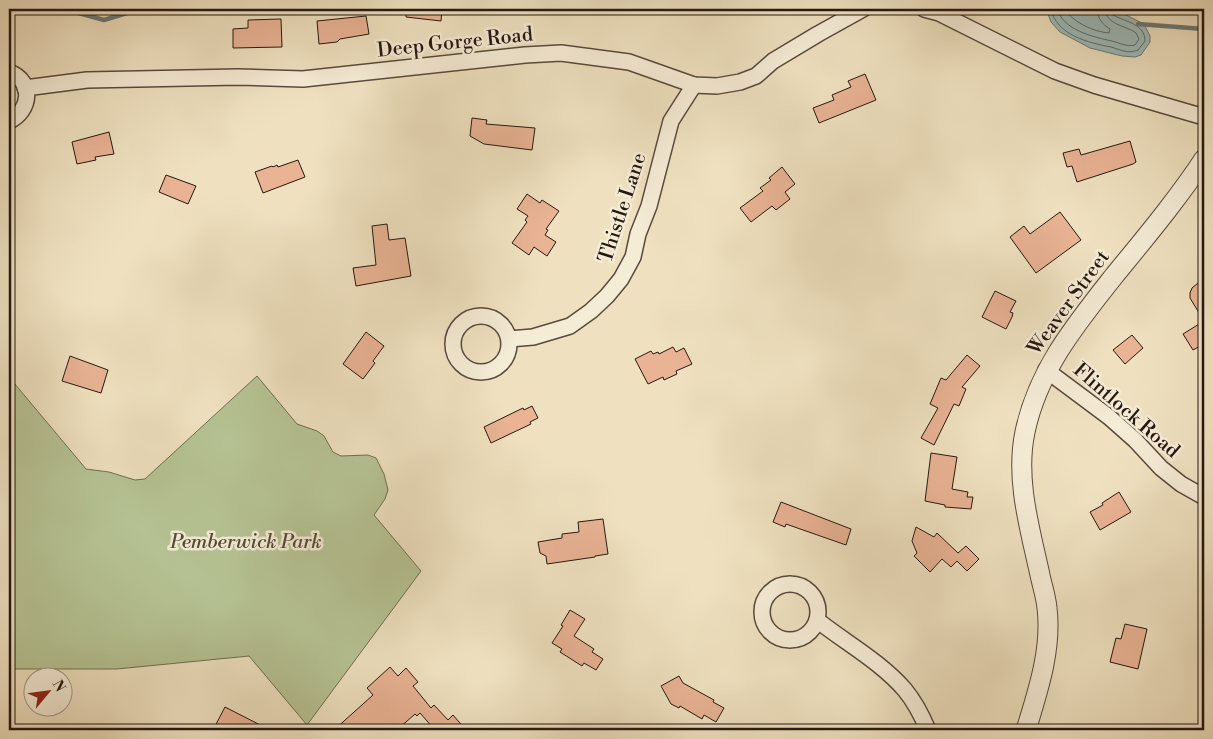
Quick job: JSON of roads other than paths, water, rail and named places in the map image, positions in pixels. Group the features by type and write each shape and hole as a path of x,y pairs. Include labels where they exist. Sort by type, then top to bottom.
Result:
{"street":[{"name":"Deep Gorge Road","path":"26,88 96,80 238,78 303,80 525,55 561,53 629,62 694,85 716,86 740,82 756,76 773,61 863,9"},
{"path":"924,9 939,13 1055,71 1094,85 1204,117"},
{"path":"9,72 20,78 26,88 26,102 21,113 9,121"},
{"name":"Thistle Lane","path":"509,339 534,337 570,326 591,311 621,279 633,257 638,234 649,206 671,121 694,85"},
{"name":"Weaver Street","path":"1026,730 1038,690 1048,634 1047,608 1024,494 1022,461 1025,433 1035,399 1046,370 1062,344 1204,159"},
{"name":"Flintlock Road","path":"1046,370 1109,417 1135,440 1161,468 1182,484 1204,497"},
{"path":"817,620 890,674 905,690 918,709 928,730"}],"water":[{"path":"1046,9 1114,9 1144,24 1150,36 1150,42 1141,55 1135,57 1122,56 1090,48 1060,32 1051,22"}],"waterway":[{"path":"9,14 17,9"},
{"path":"64,9 104,20 140,9"},
{"path":"1138,24 1204,29"}],"park label":[{"name":"Pemberwick Park","path":"246,542"}]}
